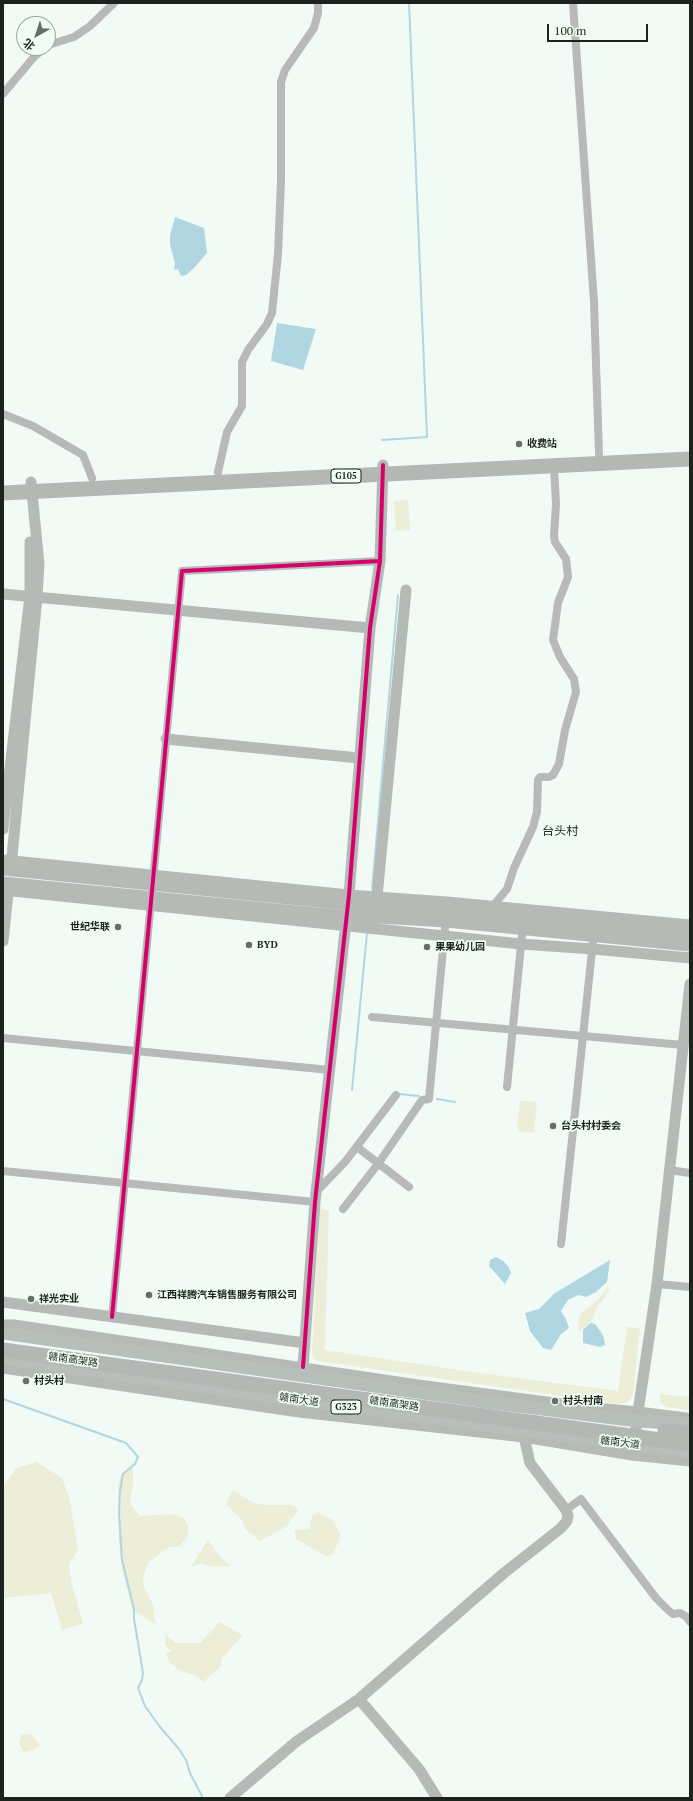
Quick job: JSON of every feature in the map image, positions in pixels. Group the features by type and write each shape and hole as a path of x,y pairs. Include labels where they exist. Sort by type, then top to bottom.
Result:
{"highway":[{"name":"G105","path":"3,483 30,487 228,481 599,454 690,450"},
{"name":"G105","path":"3,493 30,487 92,478 218,472 554,467 690,459"},
{"name":"赣南高架路","path":"3,1342 685,1435"},
{"name":"赣南高架路","path":"3,1350 685,1435"}],"main road":[{"path":"3,1327 18,1335 54,1341 599,1416 637,1416 666,1423 685,1435"},
{"path":"54,1341 77,1334"},
{"name":"赣南大道","path":"3,1358 298,1400 597,1440 633,1450 662,1449 690,1452"},
{"path":"597,1440 599,1416"},
{"path":"662,1449 666,1423"}],"street":[{"path":"56,43 74,37 90,26 114,3"},
{"path":"218,472 226,432 242,406 242,362 248,350 270,319 272,313 278,254 281,181 281,82 286,70 314,28 318,13 318,3"},
{"path":"573,3 594,302 599,454"},
{"path":"3,94 35,56"},
{"path":"3,414 33,426 83,455 92,478"},
{"path":"493,906 507,889 514,868 533,827 537,812 538,780 540,777 550,778 559,764 565,730 576,692 574,679 560,657 552,640 558,603 568,577 566,559 555,542 554,536 556,504 554,467"},
{"path":"303,1368 315,1202 346,921 370,628 380,561 383,470"},
{"path":"3,941 7,865 33,596 30,487"},
{"path":"112,1317 182,571 380,561"},
{"path":"377,897 406,590"},
{"path":"3,594 370,628"},
{"path":"3,829 33,596"},
{"path":"166,739 359,758"},
{"path":"7,865 152,890 444,936 690,958"},
{"path":"6,886 152,890 348,900 446,912 690,936"},
{"path":"348,900 377,897 446,912"},
{"path":"346,921 493,906 523,920 595,927 690,946"},
{"path":"343,1209 378,1164 422,1100 429,1099 446,912"},
{"path":"507,1087 523,920"},
{"path":"595,927 690,926"},
{"path":"561,1244 595,927"},
{"path":"633,1450 657,1284 669,1170 685,1052 690,984"},
{"path":"372,1017 583,1036 685,1052"},
{"path":"3,1038 330,1070"},
{"path":"317,1191 345,1162 396,1095"},
{"path":"356,1147 409,1187"},
{"path":"669,1170 690,1172"},
{"path":"3,1171 315,1202"},
{"path":"657,1284 690,1287"},
{"path":"3,1302 305,1344"},
{"path":"3,1327 14,1325 637,1416 690,1419"},
{"path":"3,1368 299,1412 633,1450 690,1461"},
{"path":"230,1798 298,1740 359,1699 504,1573 561,1528 567,1520 568,1516 566,1510 530,1463 524,1437"},
{"path":"566,1510 581,1499 656,1598 673,1614 680,1613 687,1617 690,1622"},
{"path":"359,1699 419,1769 437,1798"}],"green space":[{"path":"408,500 410,530 396,531 394,501"},
{"path":"520,1101 537,1102 534,1133 517,1131"},
{"path":"320,1208 329,1211 325,1350 472,1372 618,1391 627,1327 640,1328 633,1394 630,1400 626,1403 617,1404 318,1361 314,1358 312,1353"},
{"path":"607,1288 610,1290 596,1309 593,1319 580,1332 578,1330 579,1318 583,1311 597,1301"},
{"path":"660,1394 690,1397 690,1410 666,1407 660,1402"},
{"path":"37,1462 62,1478 70,1501 78,1550 69,1565 72,1584 83,1624 62,1630 51,1593 3,1598 3,1487 16,1468"},
{"path":"133,1463 133,1485 130,1499 132,1506 140,1516 172,1514 184,1518 188,1527 188,1536 179,1547 169,1547 148,1563 143,1579 144,1586 153,1605 155,1624 133,1610 122,1569 119,1543 118,1488 121,1475"},
{"path":"233,1490 253,1503 265,1505 292,1505 299,1509 288,1524 279,1531 260,1541 245,1529 242,1520 226,1504"},
{"path":"318,1512 332,1520 340,1533 339,1541 333,1553 327,1557 296,1539 294,1530 310,1529 312,1516"},
{"path":"208,1539 221,1558 231,1566 214,1567 201,1564 191,1567"},
{"path":"220,1622 243,1635 223,1657 220,1667 203,1682 195,1675 180,1671 170,1663 166,1654 171,1651 165,1645 165,1634 176,1643 200,1643"},
{"path":"21,1734 31,1735 40,1745 34,1750 24,1752 19,1744"}],"water":[{"path":"175,217 204,228 207,253 194,268 186,275 181,276 178,269 174,270 175,263 170,245 170,235"},
{"path":"277,323 316,329 303,370 271,361"},
{"path":"496,1257 508,1266 511,1273 505,1284 489,1266 490,1260"},
{"path":"610,1260 607,1282 596,1292 586,1297 578,1295 568,1300 561,1311 569,1328 561,1334 551,1350 543,1348 530,1331 525,1313 539,1309 555,1293"},
{"path":"590,1323 595,1324 601,1332 605,1345 600,1347 583,1343 583,1330"}],"waterway":[{"path":"382,440 427,437 409,3"},
{"path":"372,889 398,595"},
{"path":"352,1090 367,933"},
{"path":"399,1094 419,1096"},
{"path":"437,1099 455,1102"},
{"path":"3,1399 126,1443 138,1457 135,1464 123,1474 120,1491 119,1513 122,1560 134,1609 134,1619 143,1673 142,1680 138,1688 145,1706 186,1760 190,1773 203,1798"}],"cycle path":[{"path":"303,1367 315,1202 349,895 370,628 380,561 383,465"},
{"path":"112,1317 182,571 380,561"}],"place":[{"name":"收费站","path":"519,444"},
{"name":"世纪华联","path":"118,927"},
{"name":"BYD","path":"249,945"},
{"name":"果果幼儿园","path":"427,947"},
{"name":"台头村村委会","path":"553,1126"},
{"name":"江西祥腾汽车销售服务有限公司","path":"149,1295"},
{"name":"祥光实业","path":"31,1299"},
{"name":"村头村","path":"26,1381"},
{"name":"村头村南","path":"555,1401"}],"district":[{"name":"台头村","path":"560,832"}]}
